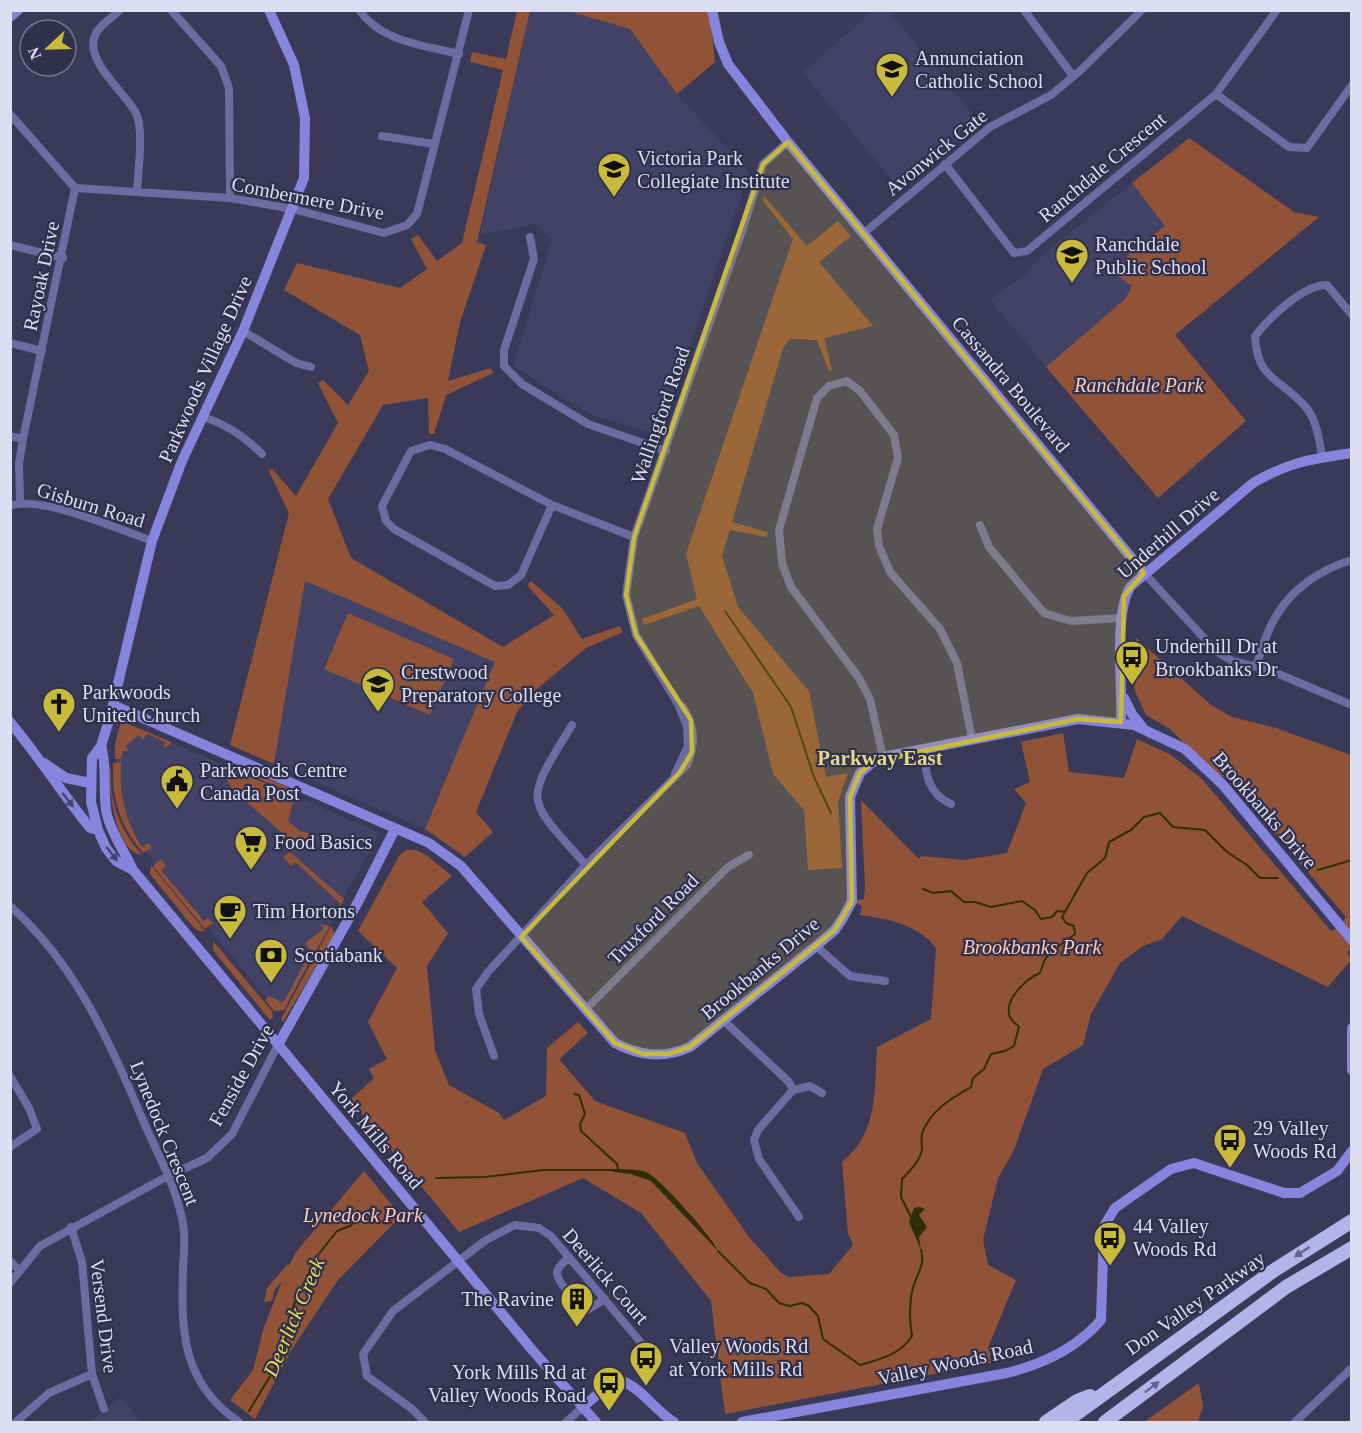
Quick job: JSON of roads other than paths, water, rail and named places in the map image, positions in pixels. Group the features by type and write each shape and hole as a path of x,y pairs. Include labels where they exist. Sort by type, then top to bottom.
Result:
{"highway":[{"name":"Don Valley Parkway","path":"1065,1422 1273,1271 1352,1221"},
{"name":"Don Valley Parkway","path":"1105,1422 1286,1287 1352,1248"},
{"path":"1046,1422 1077,1401 1109,1389"}],"street":[{"path":"10,17 18,10"},
{"path":"120,10 96,32 93,47 105,74 136,114 139,141 137,192"},
{"path":"171,10 221,66 229,88 230,198"},
{"name":"Parkwoods Village Drive","path":"90,783 92,758 101,746 113,705 152,541 182,461 243,331 304,178 305,118 294,65 269,10"},
{"path":"358,10 367,22 389,37 459,54"},
{"name":"Combermere Drive","path":"75,188 230,198 293,209 384,233 407,225 417,214 469,10"},
{"name":"Cassandra Boulevard","path":"712,10 719,42 728,64 788,142 1144,573 1216,651 1232,661 1256,666 1352,705"},
{"path":"1024,10 1073,76"},
{"name":"Avonwick Gate","path":"864,232 990,127 1051,95 1142,10"},
{"name":"Ranchdale Crescent","path":"945,164 1014,253 1027,251 1216,94 1277,10"},
{"path":"1216,94 1289,147 1303,149 1307,148 1352,85"},
{"path":"10,114 75,188"},
{"path":"382,136 434,144"},
{"name":"Wallingford Road","path":"494,1056 479,1014 476,989 488,972 586,865 675,774 684,757 689,735 678,704 636,635 628,613 626,595 634,537 743,228 755,184 763,164 788,142"},
{"name":"Rayoak Drive","path":"20,502 19,463 23,439 63,258 75,188"},
{"path":"530,237 534,258 504,350 504,366 522,384 588,424 666,451"},
{"path":"10,244 63,258"},
{"path":"1322,457 1318,429 1305,406 1263,369 1256,357 1255,336 1268,320 1310,288 1319,285 1327,285 1352,315"},
{"path":"243,331 296,363 311,367"},
{"path":"10,343 42,351"},
{"path":"883,757 870,699 848,661 791,587 782,563 779,536 817,398 829,386 847,381 860,391 894,435 898,458 877,529 879,546 890,572 940,629 957,663 972,738"},
{"path":"203,417 219,421 246,439 262,454"},
{"path":"10,436 23,439"},
{"path":"552,505 521,575 508,585 495,586 394,529 387,521 381,506 411,451 430,445 445,449 552,505 634,537"},
{"name":"Underhill Drive","path":"1120,722 1121,618 1124,596 1144,573 1253,483 1290,463 1352,453"},
{"path":"10,506 20,502"},
{"name":"Gisburn Road","path":"20,502 44,504 152,541"},
{"path":"980,525 989,547 1044,613 1071,621 1121,618"},
{"path":"1256,666 1275,618 1297,590 1318,574 1352,560"},
{"path":"1122,692 1132,714 1143,728"},
{"name":"Brookbanks Drive","path":"113,705 429,843 461,866 615,1043 643,1054 669,1054 680,1051 724,1021 835,930 852,901 850,797 860,773 883,757 1078,719 1120,722 1143,728 1185,749 1216,777 1352,940"},
{"name":"York Mills Road","path":"10,722 44,763 53,781 90,828 98,830"},
{"path":"572,725 536,789 538,807 548,823 586,865"},
{"name":"Parkwoods Village Drive","path":"101,746 106,761 104,785"},
{"path":"924,749 932,790 938,797 951,804"},
{"name":"York Mills Road","path":"44,763 66,778 90,783 91,802 98,830 116,861 133,870"},
{"path":"90,783 99,799 110,835 116,838"},
{"name":"York Mills Road","path":"104,785 107,813 116,838 133,870 457,1261 597,1421"},
{"name":"Fenside Drive","path":"10,1283 40,1246 71,1227 207,1158 232,1134 395,829"},
{"name":"Truxford Road","path":"585,1010 728,867 749,855"},
{"name":"Lynedock Crescent","path":"10,906 58,957 89,1004 114,1053 178,1205 183,1225 182,1310 185,1347 206,1391 222,1410 239,1422"},
{"path":"816,946 850,976 885,981"},
{"path":"724,1021 789,1082 793,1090"},
{"path":"1352,1028 1352,1070"},
{"path":"10,1076 29,1108 37,1129 10,1147"},
{"path":"799,1216 759,1159 754,1140 758,1130 793,1090 810,1086 822,1093"},
{"name":"Valley Woods Road","path":"742,1422 1008,1372 1044,1363 1094,1328 1101,1320 1104,1226 1115,1208 1171,1169 1194,1163 1284,1193 1300,1192 1337,1171 1352,1151"},
{"name":"Deerlick Court","path":"425,1422 367,1376 363,1354 393,1311 486,1240 515,1225 539,1228 551,1236 643,1345 648,1354 650,1368"},
{"name":"Versend Drive","path":"71,1227 82,1262 92,1374 104,1409"},
{"path":"569,1257 560,1265 557,1272 558,1279 579,1305 587,1310 605,1299"},
{"path":"10,1261 20,1271"},
{"path":"1294,1422 1352,1368"},
{"path":"16,1422 49,1393 92,1374"},
{"path":"566,1422 608,1385 622,1381 632,1386 674,1422"}],"waterway":[{"path":"725,611 791,707 814,777 831,813"},
{"name":"Deerlick Creek","path":"911,1217 901,1197 902,1179 919,1157 922,1149 922,1135 927,1123 943,1105 971,1087 973,1078 984,1069 991,1054 1014,1046 1019,1027 1010,1017 1009,1010 1013,997 1028,980 1040,973 1045,959 1052,951 1075,934 1074,926 1066,923 1062,917 1087,873 1105,858 1109,842 1131,830 1144,817 1160,813 1173,827 1205,830 1227,852 1247,865 1260,878 1278,878"},
{"name":"Deerlick Creek","path":"1318,870 1352,860"},
{"path":"923,889 933,893 951,891 964,902 975,902 991,907 1022,901 1035,910 1041,919 1052,917 1057,911 1065,912"},
{"path":"574,1094 579,1095 585,1114 580,1124 581,1131 617,1164 618,1169"},
{"name":"Deerlick Creek","path":"436,1178 485,1177 543,1170 613,1170"},
{"name":"Deerlick Creek","path":"249,1411 275,1368 294,1304 317,1256 337,1231 350,1226 373,1207"},
{"name":"Deerlick Creek","path":"718,1251 750,1283 766,1289 779,1303 790,1306 802,1303 809,1306 818,1316 823,1339 860,1365 896,1352 912,1336 911,1301 922,1263 921,1250"}],"place":[{"name":"Annunciation Catholic School","path":"892,98"},
{"name":"Victoria Park Collegiate Institute","path":"614,198"},
{"name":"Ranchdale Public School","path":"1072,284"},
{"name":"Underhill Dr at Brookbanks Dr","path":"1132,686"},
{"name":"Crestwood Preparatory College","path":"378,713"},
{"name":"Parkwoods United Church","path":"59,733"},
{"name":"Parkwoods Centre Canada Post","path":"177,810"},
{"name":"Food Basics","path":"251,871"},
{"name":"Tim Hortons","path":"230,940"},
{"name":"Scotiabank","path":"271,984"},
{"name":"29 Valley Woods Rd","path":"1230,1169"},
{"name":"44 Valley Woods Rd","path":"1110,1267"},
{"name":"The Ravine","path":"577,1328"},
{"name":"Valley Woods Rd at York Mills Rd","path":"646,1387"},
{"name":"York Mills Rd at Valley Woods Road","path":"609,1412"}],"district":[{"name":"Parkway East","path":"880,758"}],"park label":[{"name":"Ranchdale Park","path":"1139,385"},
{"name":"Brookbanks Park","path":"1032,947"},
{"name":"Lynedock Park","path":"363,1215"}]}
